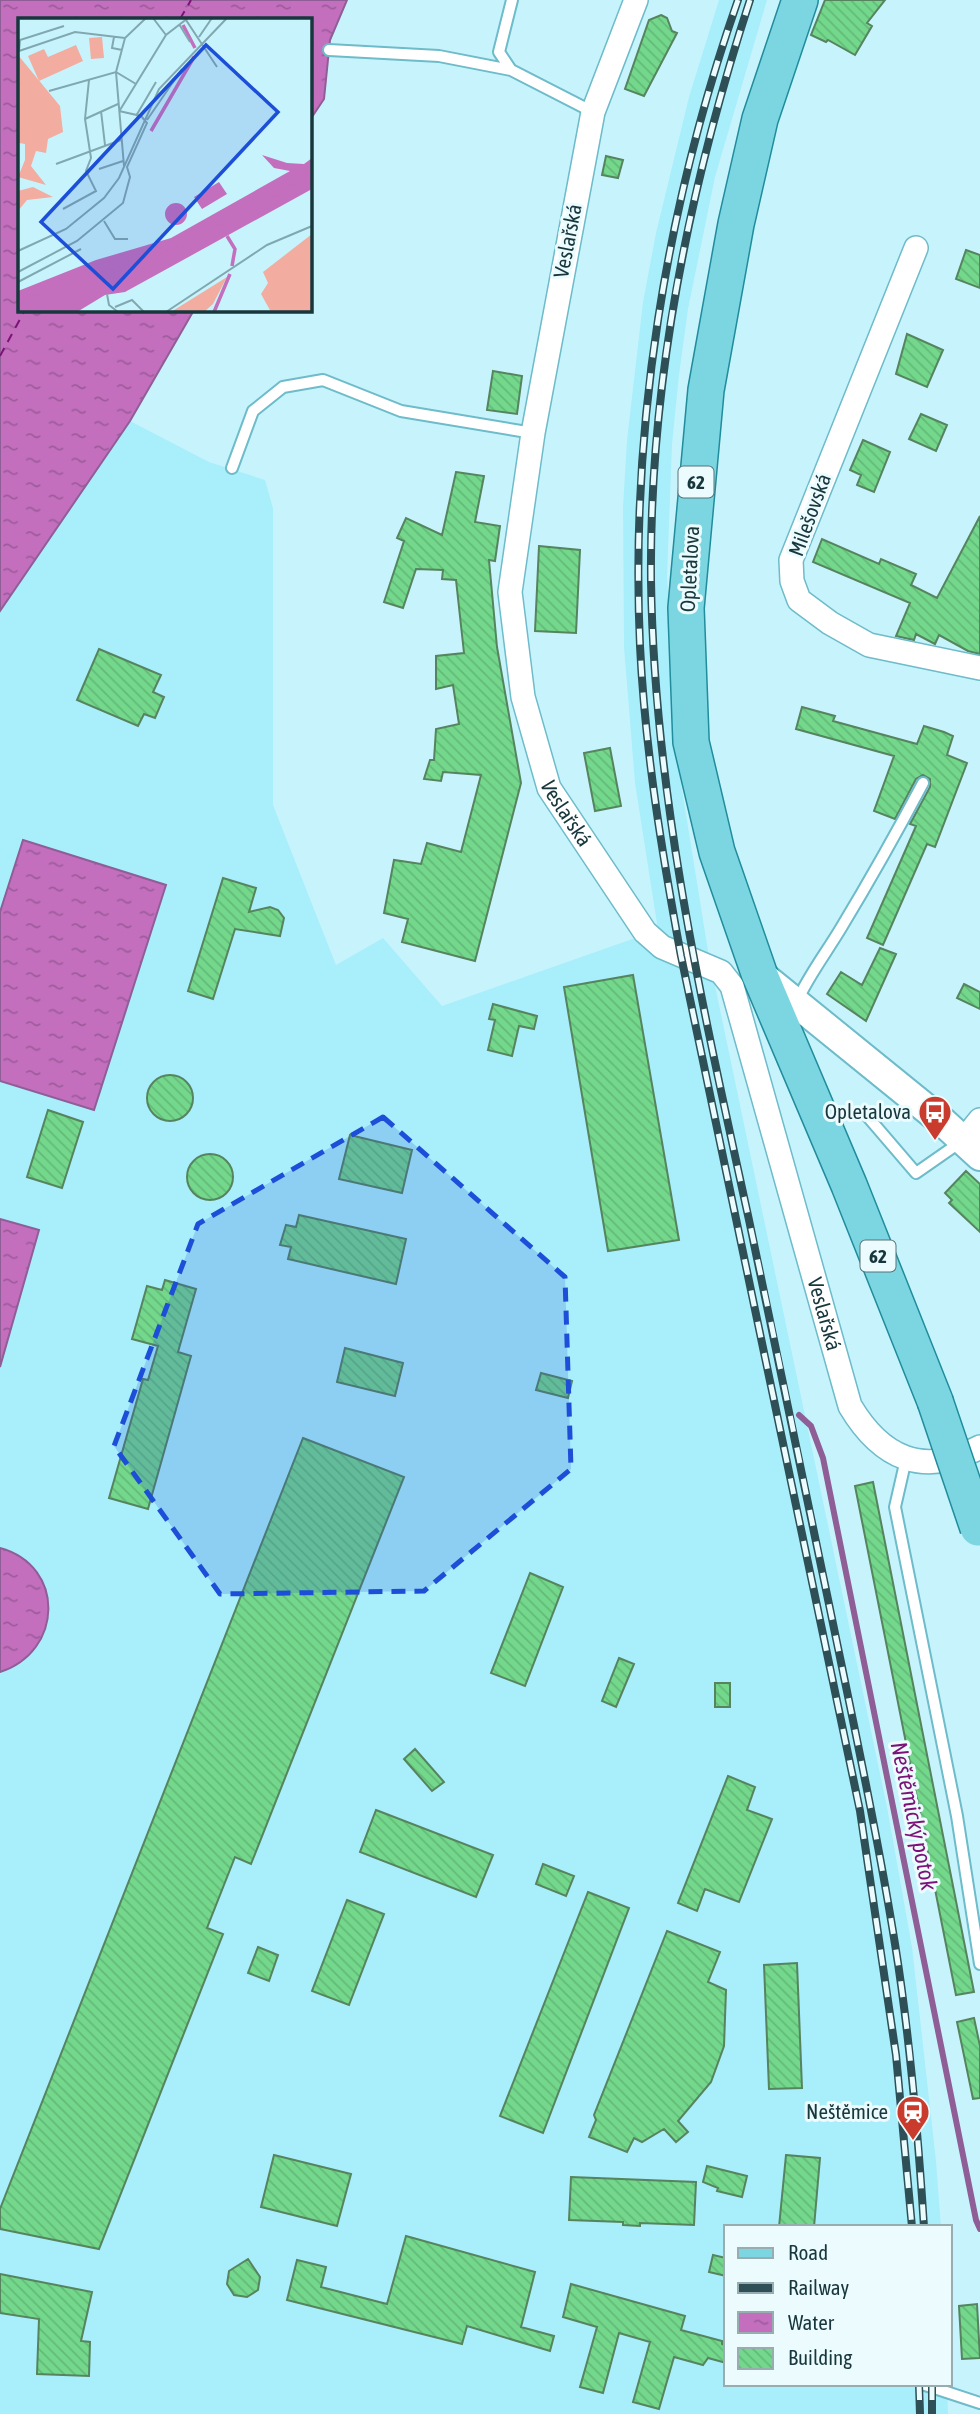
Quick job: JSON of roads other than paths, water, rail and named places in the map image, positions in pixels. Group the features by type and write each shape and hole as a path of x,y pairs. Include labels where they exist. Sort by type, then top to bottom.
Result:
{"main road":[{"name":"Opletalova","path":"800,0 760,119 719,310 697,471 686,608 691,742 717,852 759,973 860,1211 935,1401 979,1532"}],"street":[{"name":"Veslařská","path":"636,0 593,112 534,433 510,592 523,696 549,788 645,932 662,947 721,972 732,986 850,1406 862,1426 881,1447 906,1460"},
{"name":"Milešovská","path":"916,248 791,560 792,581 799,600 811,611 869,645 980,668"},
{"path":"759,973 974,1139"},
{"path":"906,1460 935,1462 980,1447"}],"lane":[{"path":"511,70 499,52 512,0"},
{"path":"329,50 439,56 511,70 593,112"},
{"path":"232,468 253,411 283,387 323,380 401,411 534,433"},
{"path":"796,1003 811,971 834,941 885,855 923,783"},
{"path":"868,1117 916,1173 974,1139"},
{"path":"906,1460 895,1507 957,1816 980,1964"},
{"path":"928,2386 980,2403"}],"water":[{"path":"0,0 347,0 330,40 324,99 312,117 312,18 18,18 18,312 193,312 130,421 0,611"},
{"path":"23,840 166,885 94,1110 0,1081 0,912"},
{"path":"0,1219 39,1230 0,1367"},
{"path":"0,1548 22,1558 37,1572 46,1590 48,1609 45,1629 36,1647 21,1662 0,1672"}],"waterway":[{"name":"Neštěmický potok","path":"799,1415 811,1426 823,1458 976,2220 980,2229"}],"railway":[{"path":"738,0 691,157 658,318 641,482 638,564 642,685 655,801 681,956 860,1811 896,2055 912,2225"},
{"path":"750,0 728,70 691,213 665,359 652,506 654,661 671,822 699,982 873,1818 888,1902 909,2050 924,2225"},
{"path":"919,2386 920,2414"},
{"path":"932,2386 932,2414"}],"place":[{"name":"Opletalova","path":"935,1142"},
{"name":"Neštěmice","path":"913,2142"}]}
